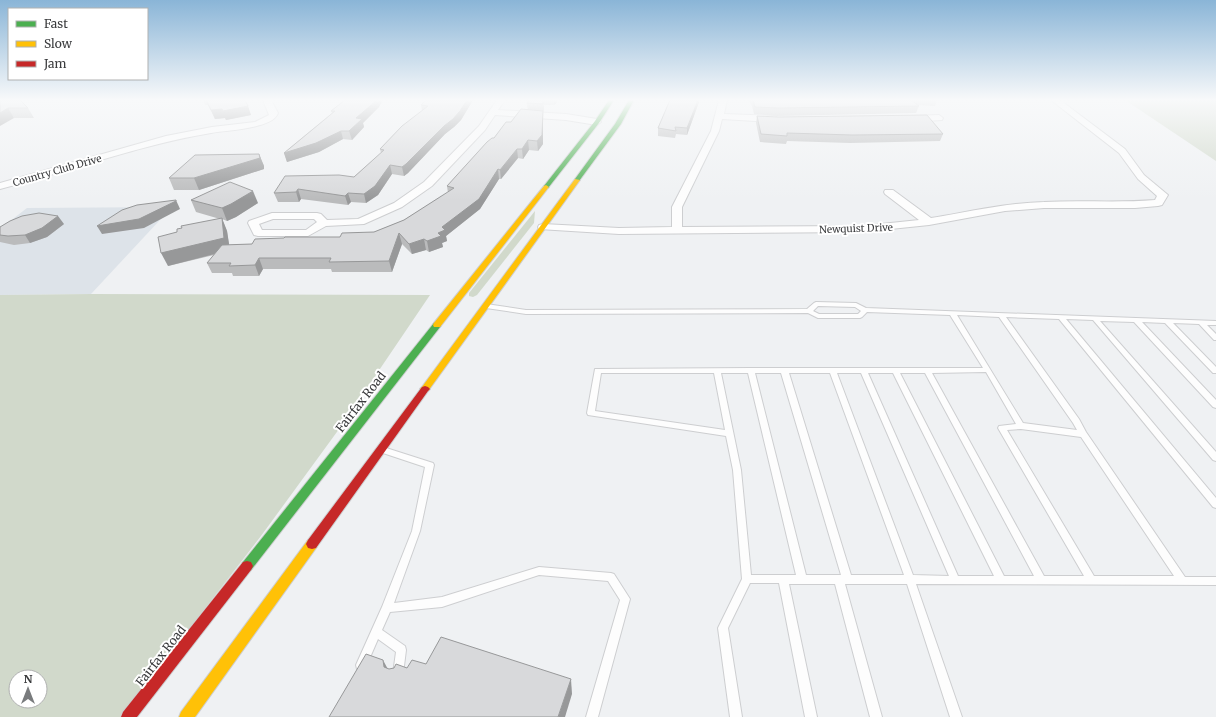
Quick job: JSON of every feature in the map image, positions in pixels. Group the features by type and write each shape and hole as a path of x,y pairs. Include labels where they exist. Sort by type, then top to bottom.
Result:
{"main road":[{"name":"Fairfax Road","path":"128,717 588,133"},
{"path":"580,176 583,150 596,133"},
{"path":"186,717 381,450 484,303 539,221 580,176 611,133"},
{"path":"539,221 539,206 562,175 564,165"},
{"path":"475,287 498,257 498,248"}],"street":[{"name":"Country Club Drive","path":"0,186 137,147 193,133"},
{"path":"324,223 317,216 272,216 253,223 258,233 308,233 324,223 360,222 398,205 415,195 428,184 477,133"},
{"path":"677,230 677,207 714,133"},
{"name":"Newquist Drive","path":"539,221 618,231 862,229 929,222 1005,208 1044,204 1135,205 1158,203 1163,195 1141,177 1122,151 1099,133"},
{"path":"889,192 929,222"}],"lane":[{"path":"484,303 526,312 809,311 818,316 860,316 865,310"},
{"path":"809,311 816,304 856,305 865,310 1216,323"},
{"path":"953,314 1021,426"},
{"path":"1001,315 1076,421 1083,434 1183,581"},
{"path":"1061,318 1216,504"},
{"path":"1095,319 1216,458"},
{"path":"1136,320 1216,406"},
{"path":"1167,321 1216,371"},
{"path":"1200,322 1216,338"},
{"path":"751,370 802,579"},
{"path":"784,370 843,579 876,717"},
{"path":"832,370 910,579 956,717"},
{"path":"863,370 955,579"},
{"path":"895,370 1001,580"},
{"path":"927,370 1041,580"},
{"path":"730,434 591,413 598,371 988,370"},
{"path":"717,371 737,470 747,579 722,628 736,717"},
{"path":"1083,434 1021,426 1002,428 1092,581"},
{"path":"356,674 387,608 416,531 430,465 381,450"},
{"path":"387,608 442,602 539,571 611,577 625,599 592,717"},
{"path":"747,579 1216,581"},
{"path":"783,579 810,717"},
{"path":"376,631 401,650 397,678"}],"shaded area":[{"path":"1175,133 1216,133 1216,161"},
{"path":"172,207 91,294 0,295 0,229 27,208"},
{"path":"535,211 534,223 477,295 473,297 469,296 469,293"},
{"path":"0,295 430,295 342,425 261,536 121,717 0,717"}],"building":[{"path":"308,133 336,133 316,143 284,153"},
{"path":"395,133 437,133 402,167 390,165 375,186 364,194 348,193 345,196 298,189 296,192 274,193 285,176 339,175 354,177 384,150 380,149"},
{"path":"497,133 542,133 537,141 528,140 522,149 517,149 500,170 498,169 479,199 442,227 445,230 438,233 441,236 427,241 424,239 409,244 399,233 389,261 329,262 331,258 259,258 255,265 229,266 231,263 207,263 222,245 252,244 255,239 285,237 340,237 342,233 374,232 404,220 454,188 447,186 487,142 494,138"},
{"path":"787,133 787,136 761,134"},
{"path":"802,133 943,134 852,135"},
{"path":"259,154 260,158 194,178 169,178 195,155"},
{"path":"230,182 253,191 222,208 191,200"},
{"path":"176,200 139,219 97,226 122,210 137,205"},
{"path":"39,213 58,216 42,228 25,235 0,235 0,227 10,221 22,216"},
{"path":"222,218 224,238 161,253 158,237 177,232 177,229 182,228 181,226"},
{"path":"441,637 571,679 558,717 329,717 366,654 383,660 384,667 389,669 394,668 396,664 407,668 412,660 426,664"}],"traffic: fast":[{"path":"546,187 588,133"},
{"path":"577,180 611,133"},
{"path":"247,566 437,325"}],"traffic: slow":[{"path":"425,389 577,180"},
{"path":"437,325 546,187"},
{"path":"186,717 312,544"}],"traffic: jam":[{"path":"312,544 425,389"},
{"path":"128,717 247,566"}]}
